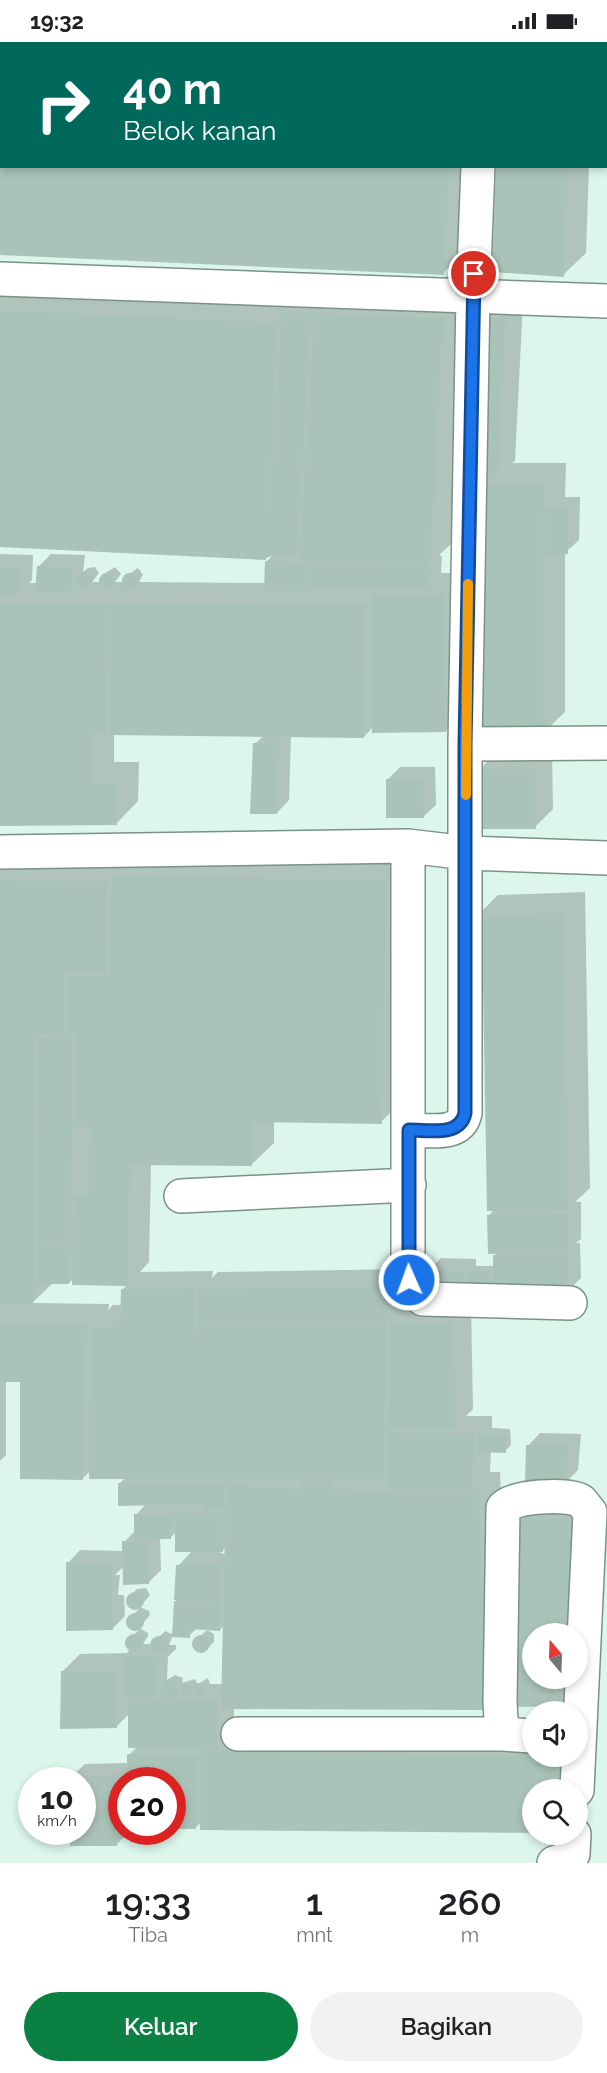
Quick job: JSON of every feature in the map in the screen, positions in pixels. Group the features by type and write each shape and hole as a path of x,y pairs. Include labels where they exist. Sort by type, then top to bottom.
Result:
{"lane":[{"path":"409,1130 456,1129 463,1123 465,1113 467,853 465,744 473,295 478,168"},
{"path":"0,279 473,295 607,302"},
{"path":"465,744 607,743"},
{"path":"408,846 408,1272 416,1296 423,1299 570,1303"},
{"path":"0,852 408,846 467,853 607,858"},
{"path":"181,1196 409,1185"},
{"path":"238,1734 517,1735 500,1703 503,1508 513,1500 570,1497 581,1501 590,1512 580,1701"},
{"path":"554,1863 569,1858 573,1854 573,1845"}],"building":[{"path":"0,168 449,168 444,275 0,255"},
{"path":"496,168 568,168 564,277 492,272"},
{"path":"0,310 278,323 268,533 281,312 312,313 297,558 266,556 266,560 0,547"},
{"path":"314,313 443,318 430,567 299,560"},
{"path":"482,318 506,319 497,480 474,479"},
{"path":"544,484 543,735 476,735 474,485"},
{"path":"545,509 568,509 568,554 545,555"},
{"path":"265,561 308,563 305,591 264,590"},
{"path":"309,563 431,567 429,589 307,586"},
{"path":"0,566 21,567 20,594 0,594"},
{"path":"37,566 73,567 71,592 35,592"},
{"path":"81,572 87,572 92,580 90,586 81,588 76,583 76,577"},
{"path":"107,573 113,575 115,581 113,587 107,589 101,587 99,581 101,575"},
{"path":"130,573 138,581 130,589 122,581"},
{"path":"371,594 443,595 446,732 372,733"},
{"path":"0,604 109,604 107,733 93,733 93,783 118,783 117,825 0,826"},
{"path":"110,604 366,605 364,738 110,735"},
{"path":"253,743 279,743 277,814 250,814"},
{"path":"479,769 535,769 536,829 479,829"},
{"path":"386,779 423,779 424,818 386,818"},
{"path":"112,876 386,880 382,1124 253,1122 252,1166 130,1165 128,1286 72,1285 74,1196 88,1196 90,1127 74,1126 76,1034 67,1034 68,975 110,976"},
{"path":"0,880 106,881 106,972 64,973 64,1033 33,1033 33,1305 0,1304"},
{"path":"564,913 568,1211 487,1211 483,985 474,985 474,916"},
{"path":"73,1037 71,1244 38,1243 39,1038"},
{"path":"569,1214 569,1253 488,1254 487,1215"},
{"path":"38,1245 71,1246 69,1284 37,1284"},
{"path":"493,1255 568,1255 569,1292 493,1294"},
{"path":"427,1270 464,1271 464,1294 425,1294"},
{"path":"467,1271 489,1271 489,1294 466,1294"},
{"path":"387,1286 386,1322 198,1322 199,1289"},
{"path":"195,1288 194,1332 197,1332 197,1323 386,1323 384,1479 89,1479 90,1327 120,1326 121,1289"},
{"path":"454,1322 455,1429 388,1430 391,1323"},
{"path":"0,1325 87,1325 83,1480 20,1479 20,1382 0,1382"},
{"path":"388,1432 475,1434 472,1492 388,1489"},
{"path":"478,1434 505,1434 506,1453 479,1452"},
{"path":"526,1445 569,1446 566,1484 525,1484"},
{"path":"302,1481 331,1481 331,1489 479,1494 487,1710 221,1709 226,1485 302,1489"},
{"path":"118,1483 224,1483 224,1510 204,1510 204,1504 118,1506"},
{"path":"175,1513 223,1514 223,1552 175,1552"},
{"path":"134,1514 172,1514 171,1539 134,1539"},
{"path":"520,1518 571,1519 569,1623 522,1623 522,1689 568,1689 568,1701 522,1701 522,1707 517,1707"},
{"path":"122,1541 148,1541 149,1584 123,1585"},
{"path":"66,1562 112,1563 113,1630 66,1631"},
{"path":"176,1565 221,1565 221,1601 174,1600"},
{"path":"135,1592 141,1595 144,1601 141,1607 135,1610 129,1607 126,1601 129,1595"},
{"path":"174,1601 221,1602 220,1631 190,1629 190,1638 172,1637"},
{"path":"135,1613 141,1616 144,1622 141,1628 135,1631 129,1628 126,1622 129,1616"},
{"path":"134,1634 140,1637 143,1643 140,1649 134,1652 128,1649 125,1643 128,1637"},
{"path":"201,1635 207,1638 210,1644 207,1650 201,1653 195,1650 192,1644 195,1638"},
{"path":"159,1636 165,1639 168,1645 165,1651 159,1654 153,1651 150,1645 153,1639"},
{"path":"122,1655 165,1657 164,1663 156,1662 156,1697 123,1698"},
{"path":"115,1670 117,1728 60,1729 61,1671"},
{"path":"169,1680 175,1683 178,1689 175,1695 169,1698 163,1695 160,1689 163,1683"},
{"path":"200,1683 206,1689 200,1695 194,1689"},
{"path":"188,1684 192,1689 184,1695 181,1691 182,1685"},
{"path":"128,1700 218,1702 217,1750 128,1748"},
{"path":"201,1751 522,1755 522,1767 568,1767 567,1779 522,1779 522,1833 200,1830"},
{"path":"127,1754 198,1755 196,1829 186,1829 186,1767 127,1767"},
{"path":"96,1775 108,1775 108,1845 117,1846 70,1846 96,1845"}],"slow traffic":[{"path":"466,795 468,584"}],"route":[{"path":"409,1280 409,1130 456,1129 463,1123 465,1113 467,853 465,744 474,274"}]}
